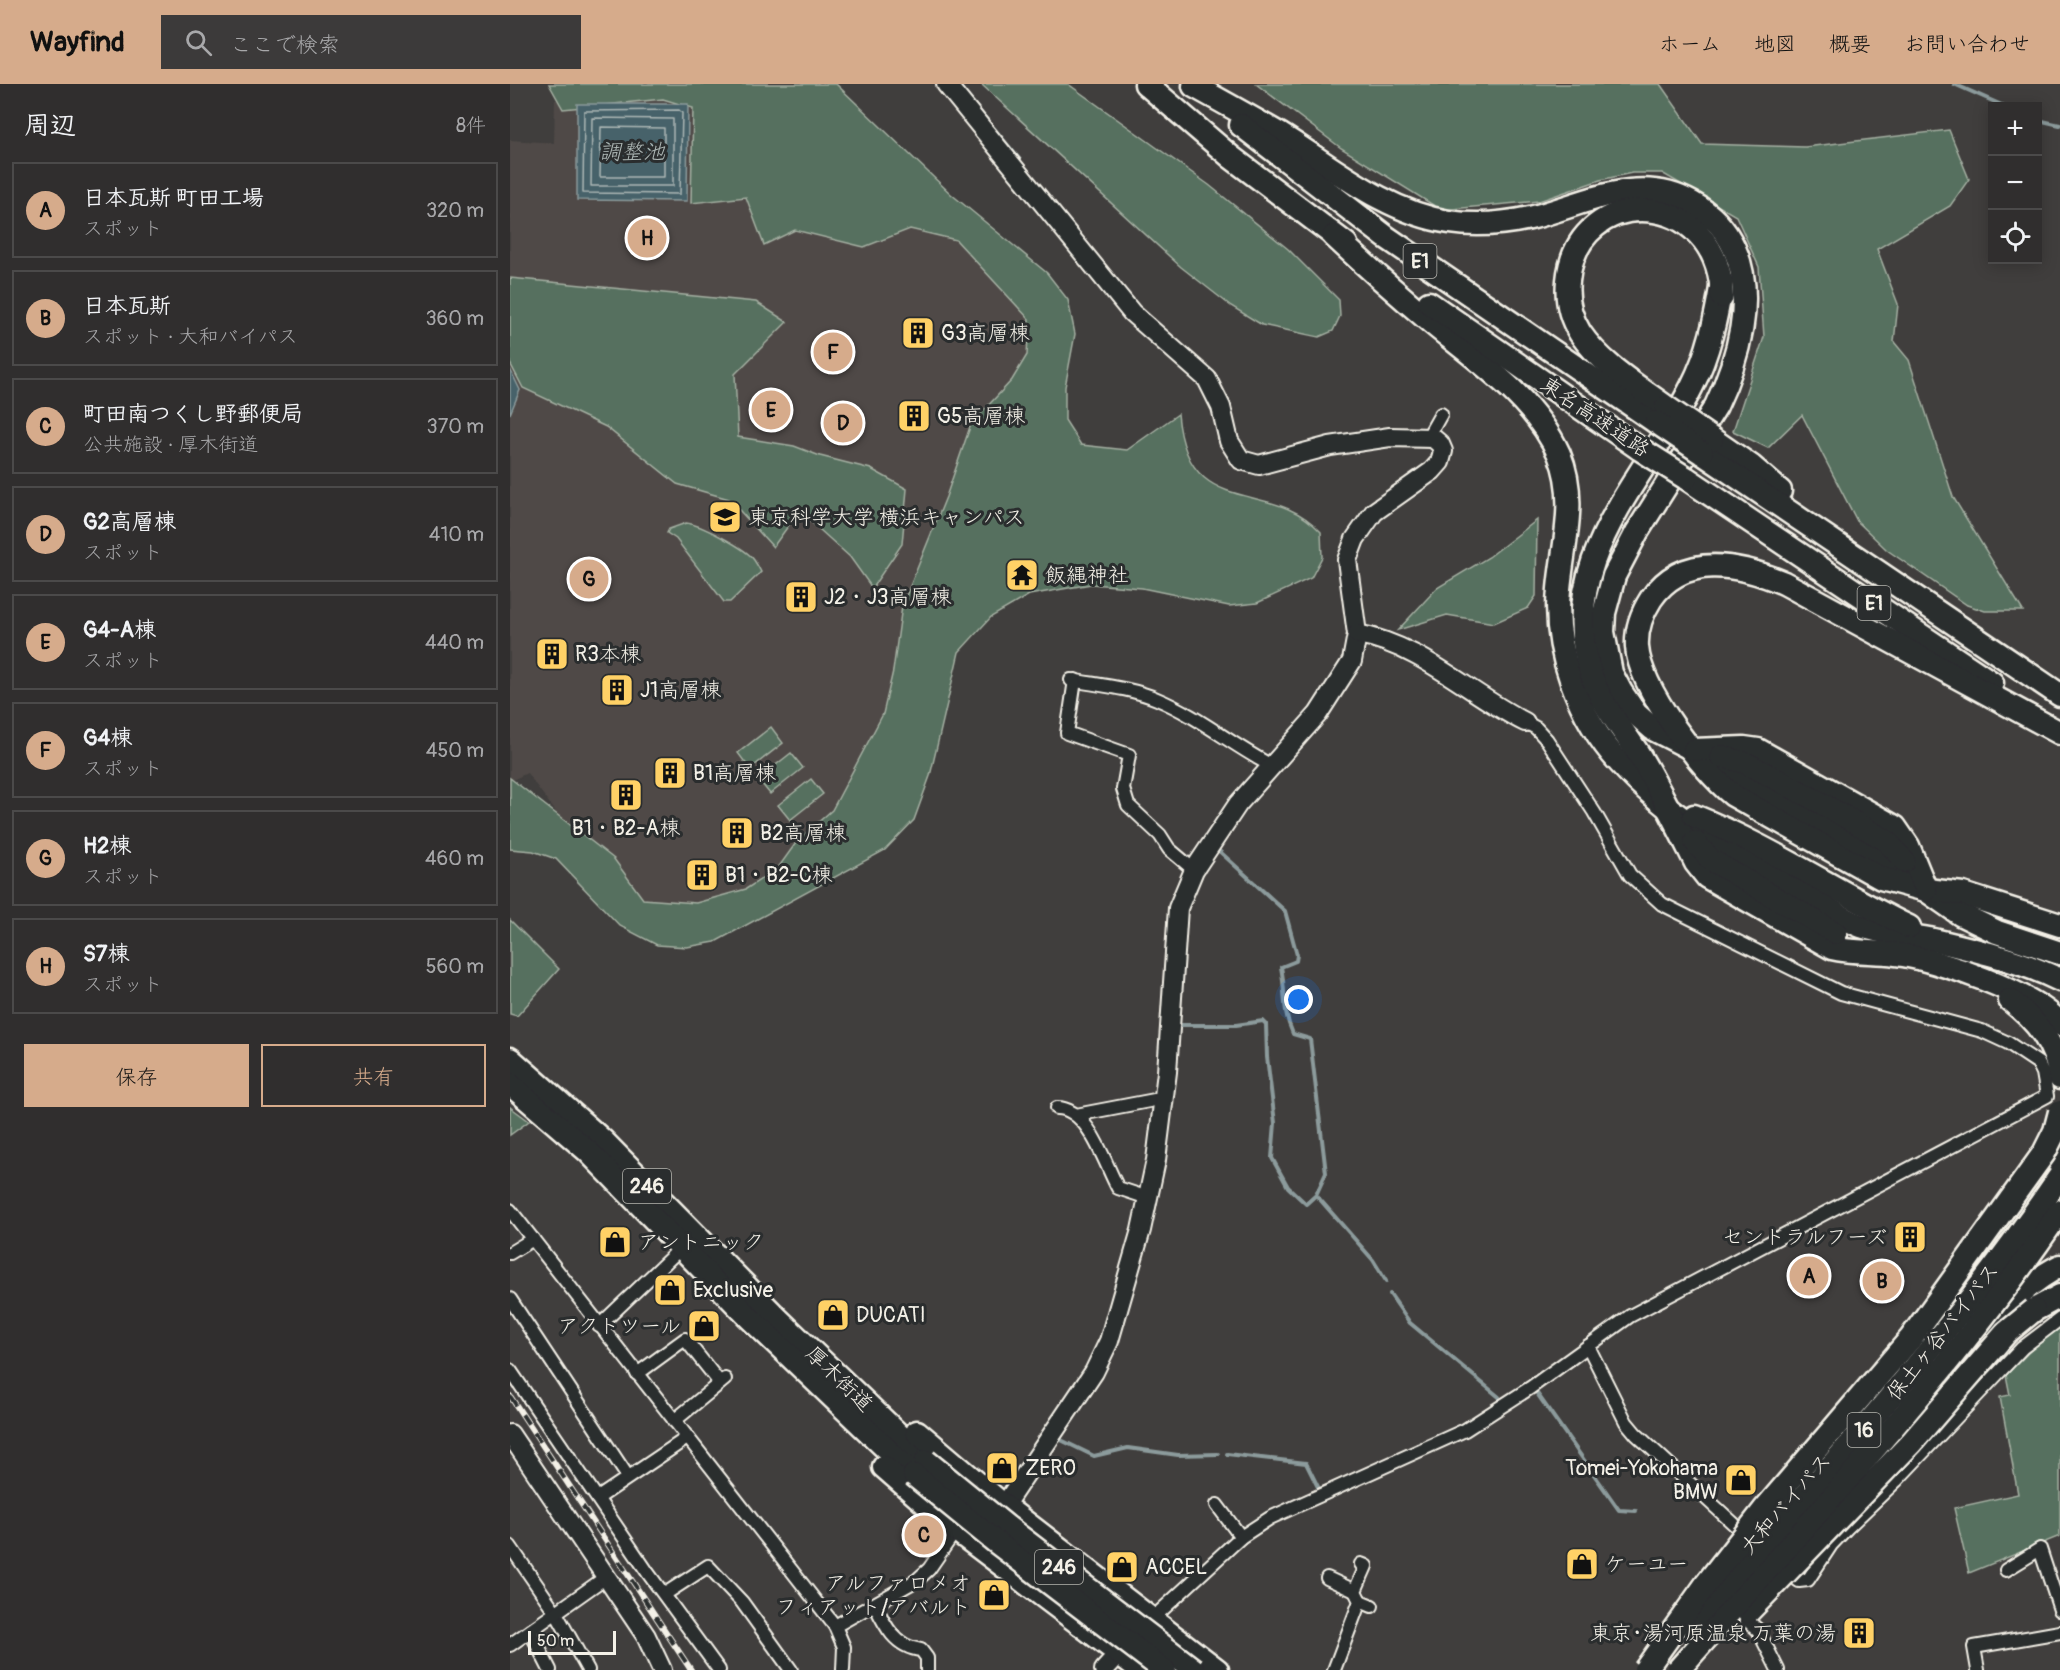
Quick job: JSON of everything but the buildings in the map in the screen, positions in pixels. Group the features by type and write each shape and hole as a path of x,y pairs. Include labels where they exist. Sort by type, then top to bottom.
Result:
{"highway":[{"name":"東名高速道路","path":"1146,84 1231,157 1334,236 1640,448 2060,731"},
{"name":"東名高速道路","path":"1193,85 1386,237 1707,446 1848,551 2060,695"},
{"path":"1193,85 1281,135 1358,187 1400,207 1431,218 1475,225 1500,224 1531,218 1612,193 1636,190 1659,191 1682,197 1717,221 1730,239 1739,259 1743,279 1739,338 1725,388 1706,423 1622,557 1608,595 1603,632 1611,673 1636,714 1653,729 1694,750 1744,748 1758,750 1895,827 1908,846 1926,890 1978,924 2060,953"},
{"path":"1661,415 1580,333 1572,317 1567,296 1569,268 1575,251 1596,226 1615,215 1636,211 1672,214 1699,232 1711,247 1722,282 1705,358 1680,407 1619,504 1590,568 1584,611 1587,658 1601,697 1638,753 1696,864 1707,876 1832,948 1848,952 1894,947 2021,964 2060,980"},
{"path":"1334,236 1398,294 1494,375 1540,421 1550,437 1566,475 1569,499 1558,610 1560,637 1566,662 1591,721 1618,760 1667,805 1719,845 1859,933 1894,947"},
{"path":"2060,731 1784,583 1749,570 1709,565 1679,573 1664,584 1646,607 1640,623 1637,646 1642,669 1652,692 1718,782 1733,795 1881,878 1926,890 1963,894 2060,926"},
{"path":"1667,805 1726,829 1862,904 1984,982 2026,1012 2041,1029 2054,1050 2060,1078"},
{"path":"1859,933 1935,952"},
{"path":"2028,943 2060,958"},
{"path":"1984,982 2023,996 2051,1014 2060,1024"},
{"name":"厚木街道","path":"510,1059 603,1141 920,1468 996,1542 1164,1670"},
{"name":"厚木街道","path":"510,1084 589,1152 751,1319 920,1468 1007,1527 1194,1670"},
{"path":"1643,1670 1764,1510 1841,1423 1931,1311 2044,1153 2055,1131 2060,1112"},
{"path":"1987,1265 2060,1152"},
{"name":"大和バイパス","path":"1643,1670 1927,1341 1987,1265 2060,1164"},
{"name":"保土ヶ谷バイパス","path":"1651,1670 1900,1389 1963,1311 2060,1176"},
{"name":"保土ヶ谷バイパス","path":"1678,1670 1916,1400 1980,1321 2060,1210"},
{"name":"大和バイパス","path":"1688,1670 1777,1564 1978,1335 2060,1224"},
{"path":"1978,1335 2019,1295 2060,1266"},
{"path":"1688,1670 1911,1443 2006,1333 2034,1310 2060,1296"},
{"path":"751,1319 785,1366 828,1415 905,1487 956,1530 1141,1670"},
{"path":"778,1319 865,1383 936,1450 1004,1506 1217,1670"},
{"path":"987,1554 984,1547 986,1530 1004,1506"}],"street":[{"path":"946,84 1132,314 1207,379 1221,407 1229,441 1241,460 1259,465 1330,446 1370,439 1428,437 1438,441 1442,448 1440,462 1374,512 1354,539 1348,553 1348,577 1357,634 1352,661 1339,684 1300,736 1238,804 1194,870 1178,908 1165,1098 1148,1198 1103,1358 1004,1506"},
{"path":"1428,437 1441,414"},
{"path":"1104,1670 1151,1620 1241,1537 1270,1518 1301,1502 1465,1430 1530,1389 1630,1316 2047,1096 2043,1073 2038,1063 2008,1043 1982,1031 1841,993 1662,904 1630,875 1594,812 1547,740 1536,728 1498,709 1396,644 1357,634"},
{"path":"1194,870 1174,854 1160,835 1128,806 1122,789 1129,755 1067,733 1073,680 1154,698 1193,717 1238,748 1272,766"},
{"path":"1057,1108 1076,1115 1165,1098"},
{"path":"1076,1115 1092,1136 1118,1188 1148,1198"},
{"path":"510,1210 835,1626 844,1647 843,1670"},
{"path":"510,1252 532,1239"},
{"path":"599,1326 682,1247"},
{"path":"510,1299 628,1477"},
{"path":"1588,1346 1626,1422 1636,1434 1777,1564 1799,1581 1808,1580 1831,1545 1896,1481 2022,1348 2060,1319"},
{"path":"637,1374 685,1339 723,1381 674,1421"},
{"path":"510,1370 719,1670"},
{"path":"510,1434 646,1636 662,1670"},
{"path":"598,1497 687,1438"},
{"path":"1217,1505 1241,1537"},
{"path":"835,1626 875,1605 923,1575 956,1530"},
{"path":"510,1546 556,1612 588,1670"},
{"path":"2006,1570 2022,1558 2040,1549 2060,1610"},
{"path":"1334,1670 1366,1571 1366,1566 1361,1563"},
{"path":"664,1594 708,1566 742,1602 791,1670"},
{"path":"510,1645 606,1576"},
{"path":"1327,1578 1372,1606"},
{"path":"875,1605 885,1626 896,1640 910,1649 921,1650 927,1658 927,1670"},
{"path":"1737,1612 1758,1630 1778,1670"},
{"path":"530,1631 550,1670"},
{"path":"1978,1670 1974,1647 2060,1632"}],"shaded area":[{"name":"東京科学大学 横浜キャンパス","path":"701,97 963,230 1033,319 1031,349 893,699 788,899 664,929 587,854 527,773 510,781 510,140 554,143 555,100 593,102"}],"green space":[{"path":"549,84 836,84 951,194 1047,273 1068,300 1075,334 1065,387 1065,420 1081,445 1127,450 1178,414 1185,448 1197,471 1214,485 1278,505 1300,515 1321,532 1322,557 1311,578 1257,603 1229,606 1142,588 1091,584 1029,595 991,617 959,652 930,776 914,820 885,850 715,942 687,947 657,945 620,926 556,859 533,851 510,849 510,778 614,859 643,899 696,903 746,889 778,868 798,840 832,810 883,714 893,671 902,606 946,497 971,424 1012,380 1027,355 1029,319 956,240 910,229 864,247 795,230 764,245 746,197 691,203 693,108 663,99 563,109"},
{"path":"981,84 1068,84 1209,185 1288,249 1339,300 1340,316 1333,331 1319,337 1262,325 1231,306 1181,267"},
{"path":"1256,84 1660,84 1702,144 1805,147 1949,130 1969,179 1950,206 1877,249 1898,304 1894,342 1909,360 1953,497 2023,611 1985,611 1967,605 1887,550 1857,521 1802,415 1768,448 1733,431 1764,337 1759,267 1736,216 1662,173 1632,173 1600,180 1539,201 1441,210 1341,148"},
{"path":"510,278 756,302 787,322 735,374 738,437 794,446 820,456 871,469 907,489 902,544 872,588 850,557 799,511 773,547 729,499 677,484 606,427 523,388 510,363"},
{"path":"1537,520 1536,596 1528,608 1494,623 1447,615 1398,630 1437,588 1489,557"},
{"path":"686,523 712,532 750,555 761,572 730,602 724,602 676,539 667,533 669,529"},
{"path":"771,727 783,743 750,769 738,753"},
{"path":"791,753 803,768 770,794 758,779"},
{"path":"811,779 823,794 790,820 778,805"},
{"path":"510,920 559,969 517,1016 510,1014"},
{"path":"510,1107 529,1121 510,1135"},
{"path":"2060,1328 2060,1536 1969,1573 1954,1508 2018,1494 2000,1397 2010,1395 2006,1375 2036,1345"}],"water":[{"name":"調整池","path":"577,104 688,104 687,201 577,200"},
{"path":"510,369 520,390 510,414"}],"waterway":[{"path":"1954,84 1995,102"},
{"path":"960,87 1020,160"},
{"path":"2042,121 2060,125"},
{"path":"1179,1025 1236,1025 1263,1021 1266,1024 1267,1057 1275,1123 1272,1158 1288,1187 1306,1204 1316,1195 1326,1173 1310,1039 1293,1034 1286,1009 1281,967 1296,961 1297,955 1285,911 1218,850"},
{"path":"1316,1195 1373,1260 1386,1281"},
{"path":"1390,1294 1410,1323 1499,1397"},
{"path":"1536,1392 1619,1510 1636,1511"},
{"path":"1059,1439 1094,1456 1128,1448 1178,1455 1218,1454"},
{"path":"1227,1454 1306,1463 1318,1487"}],"railway":[{"path":"510,1396 691,1670"}],"place":[{"name":"S7棟","path":"647,238"},
{"name":"G3高層棟","path":"918,333"},
{"name":"G4棟","path":"833,352"},
{"name":"G4-A棟","path":"771,410"},
{"name":"G5高層棟","path":"914,416"},
{"name":"G2高層棟","path":"843,423"},
{"name":"東京科学大学 横浜キャンパス","path":"725,517"},
{"name":"飯縄神社","path":"1022,575"},
{"name":"H2棟","path":"589,579"},
{"name":"J2・J3高層棟","path":"801,597"},
{"name":"R3本棟","path":"552,654"},
{"name":"J1高層棟","path":"617,690"},
{"name":"B1高層棟","path":"670,773"},
{"name":"B1・B2-A棟","path":"626,795"},
{"name":"B2高層棟","path":"737,833"},
{"name":"B1・B2-C棟","path":"702,875"},
{"name":"セントラルフーズ","path":"1910,1237"},
{"name":"アントニック","path":"615,1242"},
{"name":"日本瓦斯 町田工場","path":"1809,1276"},
{"name":"日本瓦斯","path":"1882,1281"},
{"name":"Exclusive","path":"670,1290"},
{"name":"DUCATI","path":"833,1315"},
{"name":"アクトツール","path":"704,1326"},
{"name":"ZERO","path":"1002,1468"},
{"name":"Tomei-Yokohama BMW","path":"1741,1480"},
{"name":"町田南つくし野郵便局","path":"924,1535"},
{"name":"ケーユー","path":"1582,1564"},
{"name":"ACCEL","path":"1122,1567"},
{"name":"アルファロメオ フィアット/アバルト","path":"994,1595"},
{"name":"東京･湯河原温泉 万葉の湯","path":"1859,1633"}]}
